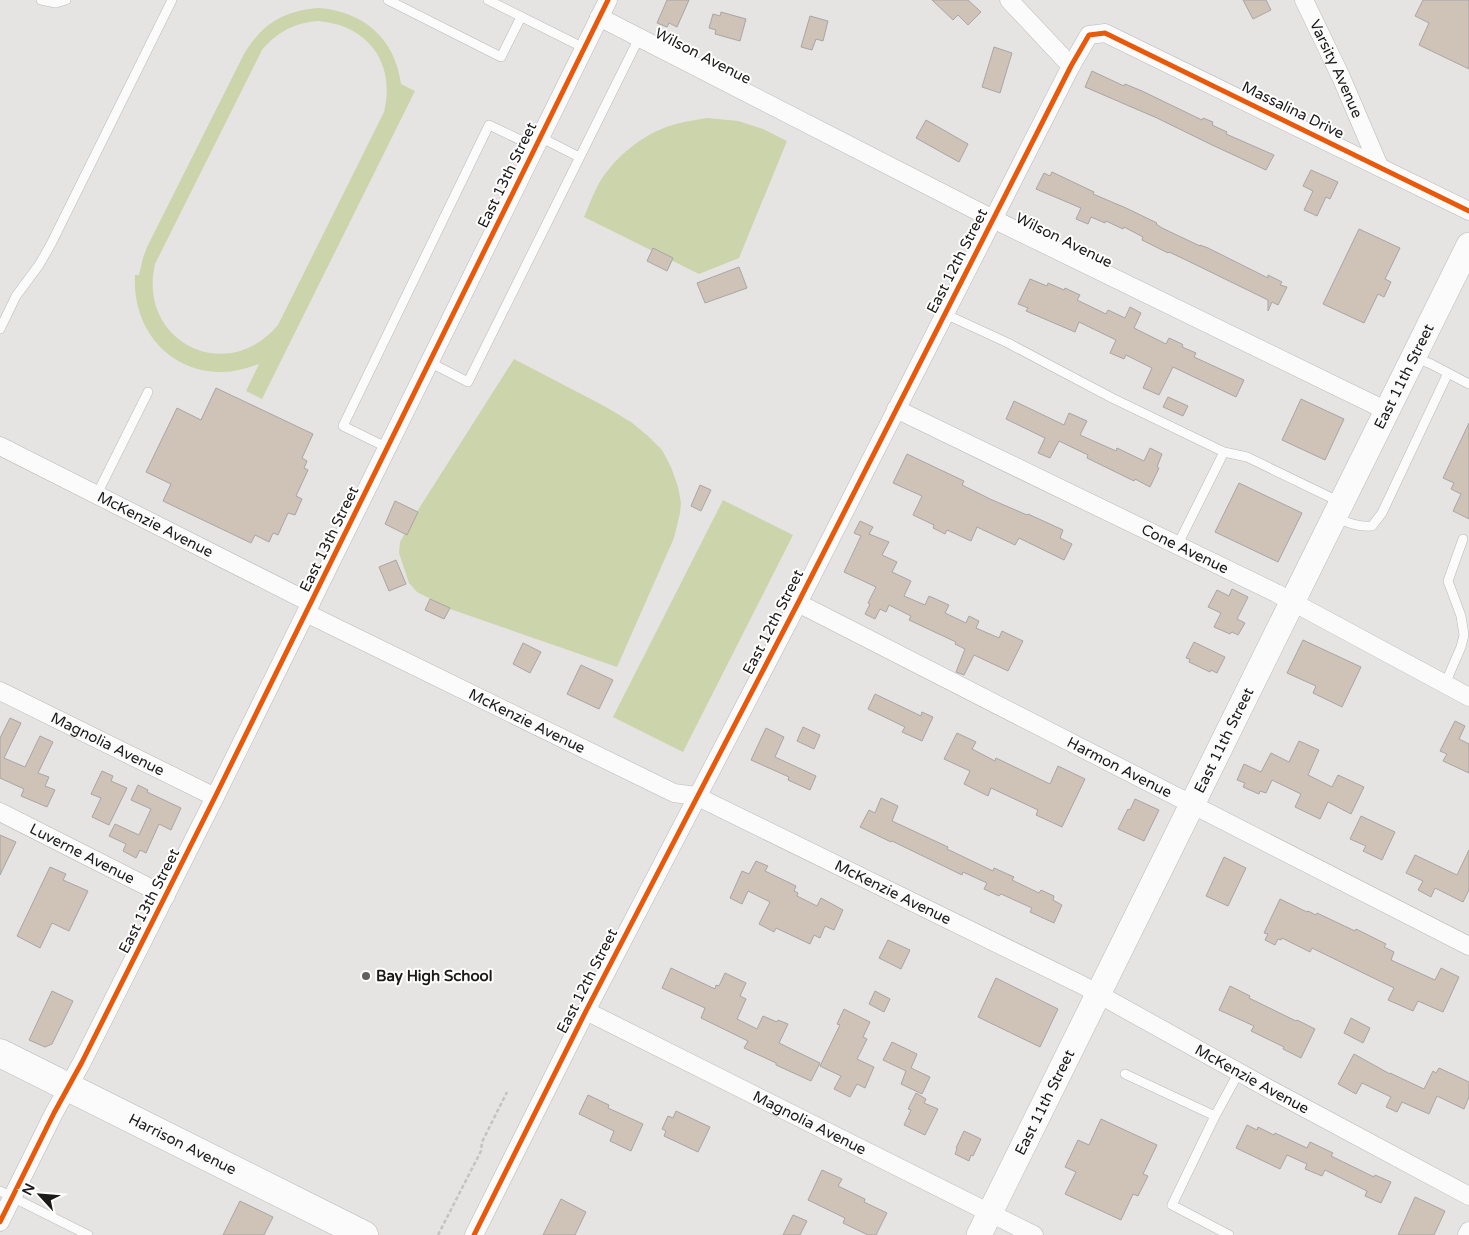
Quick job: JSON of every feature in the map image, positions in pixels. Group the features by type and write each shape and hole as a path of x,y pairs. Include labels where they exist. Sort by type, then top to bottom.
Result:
{"main road":[{"name":"East 11th Street","path":"979,1235 1469,245"},
{"name":"Harrison Avenue","path":"0,1053 364,1235"}],"street":[{"name":"East 13th Street","path":"0,1222 6,1194 82,1062 166,896 608,0"},
{"path":"1008,0 1071,66"},
{"name":"Varsity Avenue","path":"1304,0 1341,77 1379,166"},
{"name":"Wilson Avenue","path":"599,17 992,219 1387,410"},
{"name":"East 12th Street","path":"474,1235 586,1011 696,796 798,603 1071,66 1089,35 1105,33"},
{"name":"Massalina Drive","path":"1105,33 1469,211"},
{"name":"Cone Avenue","path":"896,409 1276,593 1469,697"},
{"name":"McKenzie Avenue","path":"0,446 97,494 309,608 674,793 696,796 1082,984 1239,1072 1469,1196"},
{"name":"Harmon Avenue","path":"798,603 1469,946"},
{"name":"Magnolia Avenue","path":"0,691 215,797"},
{"name":"Luverne Avenue","path":"0,812 166,896"},
{"name":"Magnolia Avenue","path":"586,1011 1034,1235"},
{"path":"1467,1235 1469,1231"}],"lane":[{"path":"41,0 56,3 66,0"},
{"path":"0,329 16,296 39,266 51,244 172,0"},
{"path":"388,0 501,57 521,16"},
{"path":"488,0 584,48"},
{"path":"429,362 468,382 639,38"},
{"path":"388,448 343,426 490,125 579,157"},
{"path":"945,314 1008,343 1112,398 1224,452 1247,457 1338,510 1351,524 1362,527 1372,526 1382,513 1448,373"},
{"path":"1413,357 1469,384"},
{"path":"97,494 148,392"},
{"path":"1177,546 1224,452"},
{"path":"1445,684 1461,647 1464,635 1461,616 1448,581 1463,540"},
{"path":"1230,1235 1172,1205 1239,1072"},
{"path":"1125,1074 1216,1116"},
{"path":"6,1194 88,1235"}],"path":[{"path":"438,1235 481,1150 482,1142 507,1092"}],"green space":[{"path":"318,8 334,10 362,21 374,30 392,53 398,68 401,84 415,91 262,399 246,391 259,364 227,372 202,370 185,364 170,355 157,343 147,329 140,312 136,294 135,275 139,275 147,247 244,54 266,27 284,16","holes":["318,21 336,24 351,30 364,39 382,63 386,78 387,94 384,112 278,325 257,343 235,352 212,353 191,347 173,334 159,315 153,292 155,264 262,50 280,33 294,26"]},
{"path":"707,118 738,121 763,129 787,141 739,258 699,274 584,217 605,174 631,147 666,127"},
{"path":"514,359 631,422 662,450 671,467 678,487 681,503 674,538 617,667 450,609 417,592 409,583 399,553 400,542 418,510"},
{"path":"723,500 793,535 683,752 613,717"}],"building":[{"path":"667,0 689,0 677,27 669,23 667,27 657,23"},
{"path":"932,0 968,0 981,12 968,25 958,15 953,20"},
{"path":"1243,0 1266,0 1271,10 1253,19"},
{"path":"1423,0 1469,0 1469,69 1419,45 1429,23 1415,16"},
{"path":"721,12 746,19 740,41 715,34 716,30 709,28 713,14 720,16"},
{"path":"810,16 828,21 823,41 816,39 812,50 801,47"},
{"path":"994,47 1012,53 1000,93 982,87"},
{"path":"1092,71 1124,86 1125,84 1142,91 1202,120 1203,118 1213,122 1212,125 1227,132 1226,134 1274,155 1266,170 1157,118 1085,87"},
{"path":"926,120 968,144 959,162 916,138"},
{"path":"1311,170 1338,182 1330,199 1326,197 1317,216 1304,210 1313,191 1303,186"},
{"path":"1052,172 1094,192 1093,194 1157,223 1162,228 1208,248 1268,278 1268,275 1282,282 1280,285 1287,287 1278,305 1272,302 1268,311 1268,300 1142,240 1143,237 1124,227 1123,229 1106,221 1105,223 1091,217 1088,224 1076,219 1081,208 1036,189 1044,173 1050,176"},
{"path":"1359,229 1400,248 1385,279 1391,282 1384,297 1378,294 1364,323 1323,304"},
{"path":"653,248 673,258 667,271 647,261"},
{"path":"739,267 747,288 705,303 697,283"},
{"path":"1030,279 1047,286 1048,283 1064,290 1065,288 1080,295 1077,300 1106,314 1108,310 1125,318 1130,307 1141,313 1134,328 1166,344 1169,338 1182,344 1182,347 1196,353 1194,357 1244,380 1236,397 1173,367 1159,395 1143,388 1152,368 1126,355 1124,359 1110,353 1116,340 1079,322 1075,332 1026,311 1028,308 1018,304"},
{"path":"216,388 313,434 302,458 307,461 304,468 308,470 296,496 302,499 295,515 288,513 278,535 273,533 269,542 255,535 251,543 163,501 171,484 146,472 177,408 201,420"},
{"path":"1168,397 1188,406 1183,416 1163,407"},
{"path":"1301,399 1344,419 1325,460 1282,440"},
{"path":"1014,401 1064,425 1069,413 1087,421 1080,435 1116,451 1117,448 1144,461 1150,448 1162,454 1157,467 1159,468 1150,487 1087,458 1088,455 1059,441 1050,458 1038,453 1045,438 1006,419"},
{"path":"1469,423 1469,519 1453,511 1461,494 1451,489 1454,483 1443,478"},
{"path":"907,454 964,481 962,485 990,499 1063,530 1060,538 1072,544 1064,560 1019,538 1015,545 977,527 971,541 947,530 945,534 933,528 934,525 913,515 922,496 893,483"},
{"path":"1239,483 1302,513 1278,562 1215,532"},
{"path":"700,485 711,490 701,511 691,506"},
{"path":"395,501 418,512 407,535 385,524"},
{"path":"860,521 873,527 869,534 889,542 882,555 897,562 892,572 911,581 904,596 925,605 929,596 949,605 945,613 966,623 969,616 979,621 976,628 999,638 1002,631 1023,641 1008,671 974,655 964,675 956,672 965,649 955,644 956,642 909,620 911,616 889,605 886,612 880,609 875,619 865,614 876,587 844,572 861,536 854,533"},
{"path":"396,560 406,584 389,591 379,567"},
{"path":"1232,589 1248,597 1237,619 1245,623 1238,635 1232,632 1230,634 1214,627 1221,613 1208,607 1217,590 1229,596"},
{"path":"430,599 450,608 444,619 425,610"},
{"path":"1303,640 1361,667 1342,707 1313,693 1316,686 1287,673"},
{"path":"1194,642 1225,657 1217,673 1211,670 1210,672 1189,662 1190,659 1186,658"},
{"path":"523,643 541,652 530,673 513,664"},
{"path":"581,665 613,680 599,709 567,694"},
{"path":"875,694 921,716 922,712 933,717 922,741 902,732 905,727 868,709"},
{"path":"10,718 21,723 4,758 25,767 40,736 53,742 38,773 49,777 45,786 55,790 47,807 21,796 24,789 0,778 0,738"},
{"path":"1455,721 1465,726 1459,739 1469,744 1469,773 1443,761 1447,754 1440,751"},
{"path":"803,727 820,735 814,749 797,741"},
{"path":"766,728 784,737 775,757 816,776 810,790 788,780 789,777 751,760"},
{"path":"957,733 976,742 972,749 995,761 996,758 1050,784 1058,766 1085,779 1062,827 1036,815 1038,810 991,788 988,796 964,784 970,771 944,759"},
{"path":"1299,741 1319,750 1308,775 1332,787 1338,775 1364,787 1351,814 1328,802 1320,819 1295,807 1301,794 1272,780 1266,793 1260,791 1259,794 1243,787 1245,783 1237,780 1244,764 1261,772 1271,753 1289,762"},
{"path":"102,771 113,776 111,781 127,788 109,825 92,817 101,798 91,794"},
{"path":"138,785 148,790 147,792 181,808 171,830 159,824 146,853 140,850 136,858 123,851 126,844 109,836 115,824 139,835 151,809 131,800"},
{"path":"881,798 898,806 892,821 948,847 947,849 993,871 994,868 1014,877 1012,880 1039,893 1041,890 1054,896 1053,900 1062,905 1054,923 1030,912 1032,908 1001,894 999,896 984,889 987,883 963,872 962,875 860,827 869,810 875,813"},
{"path":"1135,799 1159,810 1144,841 1118,829"},
{"path":"1361,816 1395,832 1382,860 1363,851 1366,846 1350,839"},
{"path":"0,835 16,842 0,875"},
{"path":"1469,850 1469,890 1463,902 1435,888 1431,897 1418,890 1423,881 1406,873 1415,855 1457,875"},
{"path":"1224,857 1246,868 1228,906 1206,896"},
{"path":"756,861 768,866 765,871 796,886 794,891 798,893 797,896 817,906 821,898 843,910 834,930 825,926 820,938 814,935 810,944 776,928 774,932 759,924 770,902 748,891 742,904 730,898 742,871 749,874"},
{"path":"50,867 66,874 63,880 88,891 69,931 52,923 40,948 17,936"},
{"path":"1280,899 1307,912 1316,915 1317,913 1355,931 1356,929 1386,944 1384,947 1394,952 1391,960 1435,980 1441,968 1459,977 1443,1012 1418,1001 1413,1011 1388,1000 1394,988 1312,948 1310,952 1282,938 1281,940 1278,939 1275,945 1265,940 1268,934 1264,933"},
{"path":"888,940 910,950 901,969 879,958"},
{"path":"671,968 715,989 716,985 719,986 725,973 746,983 740,996 746,999 737,1019 757,1029 763,1016 788,1024 779,1043 820,1063 811,1081 744,1048 748,1041 701,1018 705,1008 662,988"},
{"path":"996,978 1058,1009 1040,1047 978,1017"},
{"path":"1230,986 1250,996 1249,998 1315,1029 1301,1058 1283,1049 1284,1047 1251,1031 1254,1026 1219,1010"},
{"path":"52,991 73,1001 52,1044 45,1047 29,1040"},
{"path":"875,991 890,999 884,1012 869,1004"},
{"path":"844,1009 870,1022 863,1037 867,1039 857,1059 874,1067 865,1088 857,1084 850,1097 834,1089 841,1076 820,1066 840,1025 837,1024"},
{"path":"1351,1018 1370,1028 1363,1043 1344,1033"},
{"path":"892,1042 917,1054 911,1068 930,1077 922,1094 901,1084 906,1071 883,1060"},
{"path":"1354,1054 1390,1074 1424,1089 1433,1071 1436,1073 1439,1068 1469,1082 1469,1097 1464,1109 1437,1096 1429,1114 1402,1102 1397,1112 1386,1107 1391,1097 1362,1083 1356,1094 1338,1084"},
{"path":"916,1093 926,1099 924,1103 938,1109 925,1135 904,1125 911,1110 908,1109"},
{"path":"588,1095 609,1105 608,1108 643,1124 631,1151 610,1141 614,1131 579,1114"},
{"path":"676,1111 710,1127 698,1152 664,1136 666,1131 662,1129 668,1116 673,1118"},
{"path":"1101,1119 1157,1145 1143,1174 1148,1176 1138,1196 1133,1194 1121,1220 1065,1194 1076,1172 1065,1167 1078,1140 1089,1145"},
{"path":"1247,1125 1257,1130 1258,1127 1274,1135 1275,1133 1307,1148 1310,1142 1333,1153 1331,1156 1374,1177 1375,1175 1391,1182 1381,1203 1365,1196 1367,1191 1325,1170 1322,1176 1305,1169 1307,1164 1287,1155 1280,1169 1236,1148"},
{"path":"964,1131 981,1139 969,1161 955,1154"},
{"path":"822,1170 842,1179 838,1186 865,1199 864,1202 887,1213 876,1235 868,1235 843,1223 845,1218 808,1200"},
{"path":"1415,1197 1445,1211 1434,1235 1398,1235"},
{"path":"561,1199 586,1212 575,1235 543,1235"},
{"path":"240,1201 273,1217 264,1235 223,1235"},
{"path":"793,1215 807,1221 800,1235 783,1235"}],"cycle path":[{"path":"0,1222 215,797 608,0"},
{"path":"474,1235 586,1011 798,603 1071,66 1089,35 1105,33 1469,211"}],"place":[{"name":"Bay High School","path":"366,976"}]}
